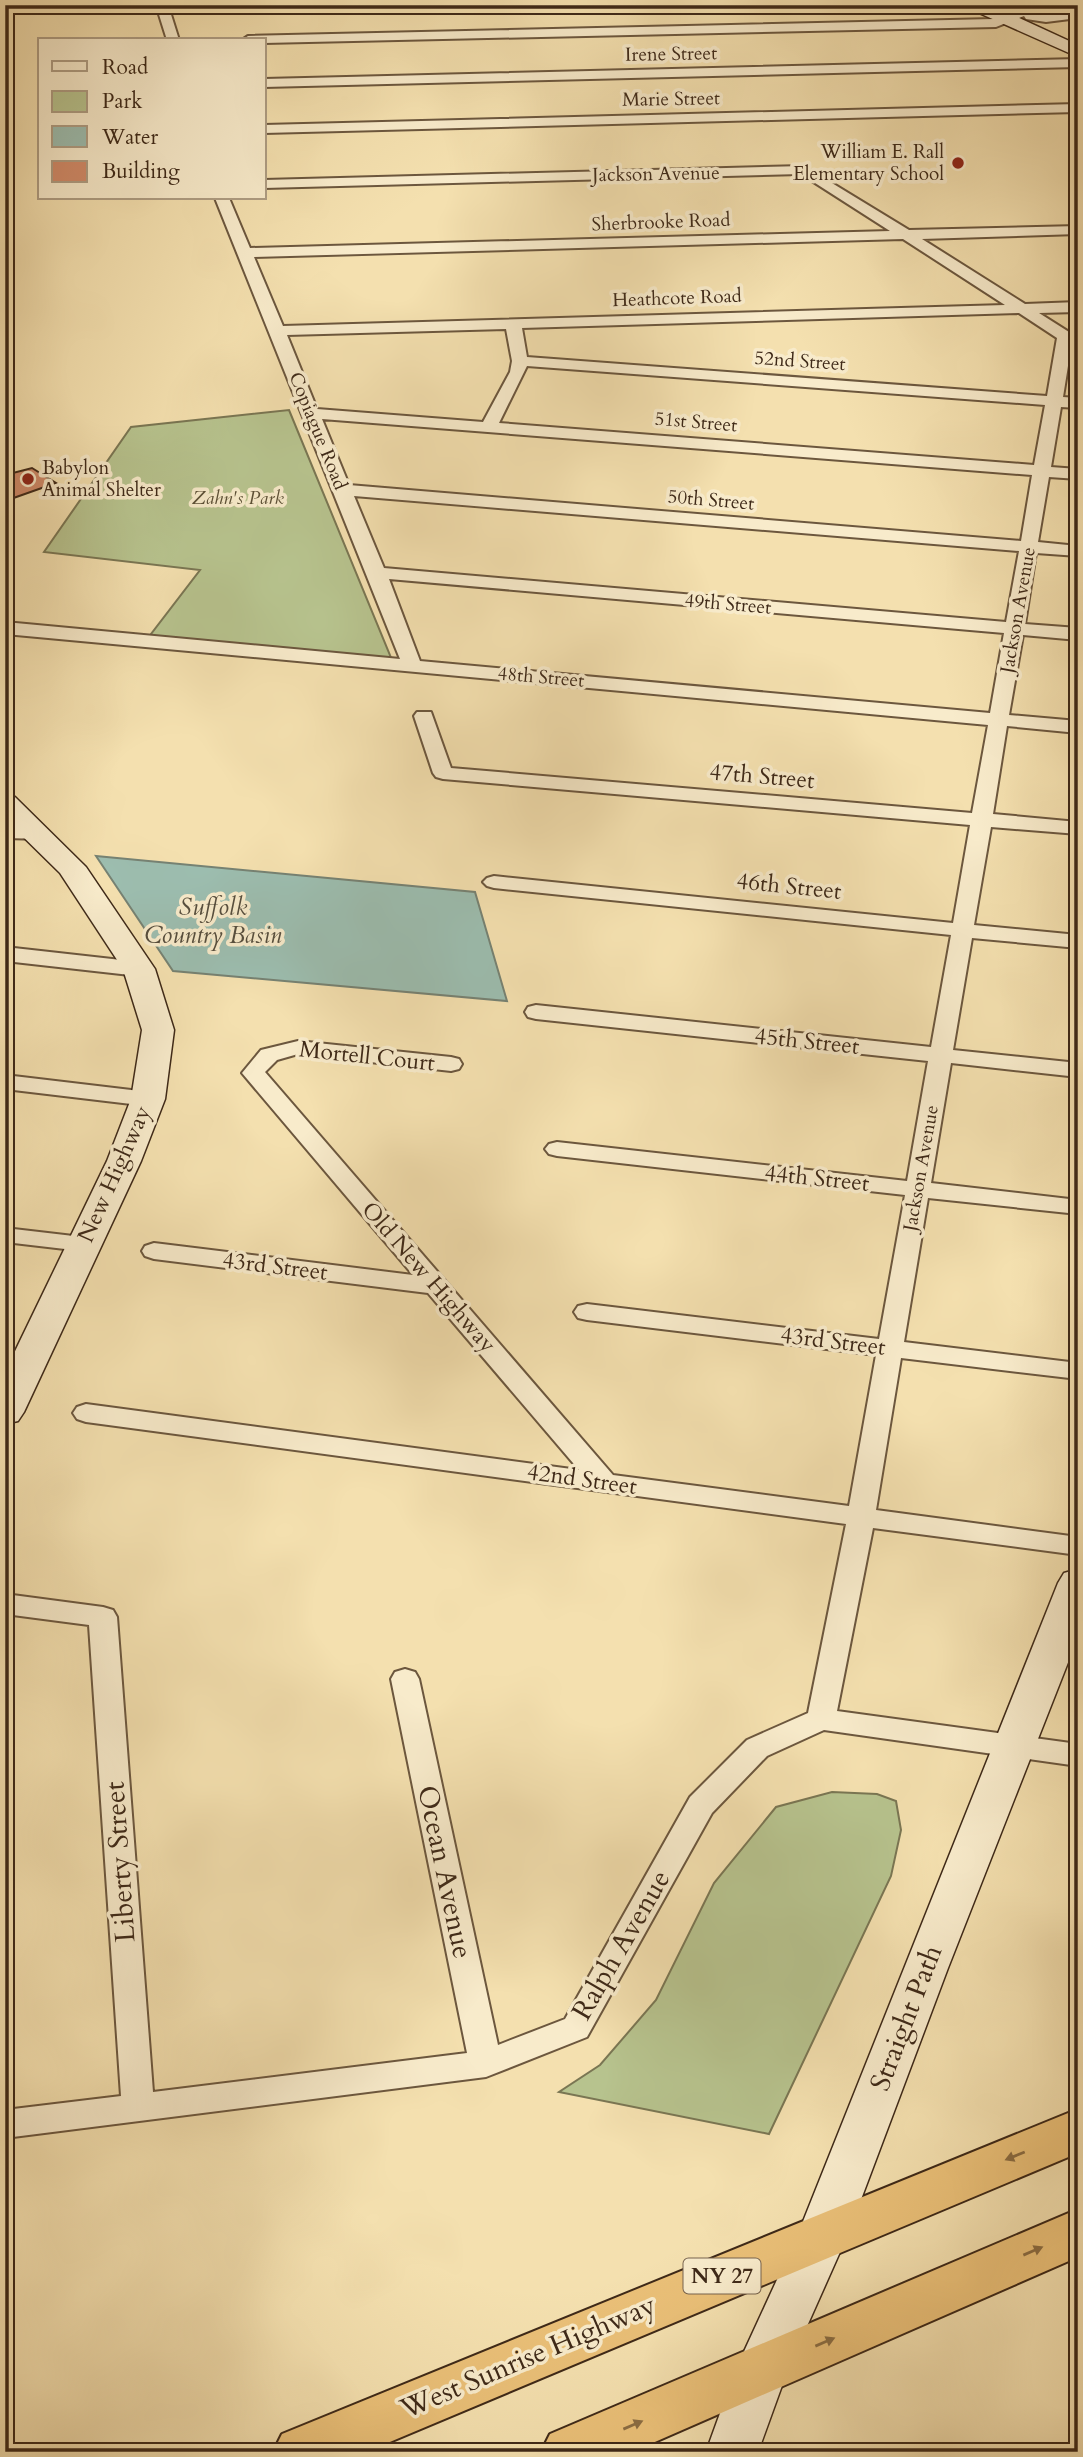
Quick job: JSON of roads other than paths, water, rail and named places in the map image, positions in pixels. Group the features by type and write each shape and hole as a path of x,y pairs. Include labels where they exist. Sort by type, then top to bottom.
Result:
{"highway":[{"name":"West Sunrise Highway","path":"302,2452 1078,2130"},
{"path":"570,2452 1078,2232"}],"main road":[{"path":"976,5 1008,13 1078,41"},
{"path":"1008,13 1078,52"},
{"name":"New Highway","path":"5,803 72,867 139,969 158,1030 148,1098 124,1161 6,1407"},
{"name":"Straight Path","path":"732,2452 762,2369 824,2234 925,1968 1078,1583"}],"street":[{"path":"162,5 172,38"},
{"path":"266,40 996,23 1008,13 1048,5"},
{"path":"1008,13 1046,18 1078,14"},
{"name":"Irene Street","path":"266,83 1078,63"},
{"name":"Marie Street","path":"266,129 1078,108"},
{"name":"Jackson Avenue","path":"266,184 804,170 1071,337 1054,401 861,1517 821,1719"},
{"name":"Copiague Road","path":"223,200 377,573 412,665"},
{"name":"Sherbrooke Road","path":"246,253 1078,230"},
{"name":"Heathcote Road","path":"277,331 1078,307"},
{"path":"489,427 519,372 520,361 513,324"},
{"name":"52nd Street","path":"520,361 1078,403"},
{"name":"51st Street","path":"311,412 1078,474"},
{"name":"50th Street","path":"342,489 1078,551"},
{"name":"49th Street","path":"377,573 1078,634"},
{"name":"48th Street","path":"5,628 1078,727"},
{"name":"47th Street","path":"424,716 443,773 1078,828"},
{"path":"5,832 36,835"},
{"name":"46th Street","path":"494,882 1078,942"},
{"path":"5,954 139,969"},
{"name":"45th Street","path":"536,1012 1078,1070"},
{"name":"Mortell Court","path":"253,1073 259,1060 270,1054 284,1048 307,1047 451,1065"},
{"name":"Old New Highway","path":"253,1073 604,1482"},
{"path":"5,1083 148,1098"},
{"name":"44th Street","path":"557,1149 1078,1207"},
{"path":"5,1235 82,1244"},
{"name":"43rd Street","path":"154,1251 437,1286"},
{"name":"43rd Street","path":"587,1312 1078,1371"},
{"name":"42nd Street","path":"86,1413 1078,1546"},
{"name":"Liberty Street","path":"5,1604 103,1617 138,2108"},
{"name":"Ocean Avenue","path":"405,1679 486,2064"},
{"path":"821,1719 1078,1755"},
{"name":"Ralph Avenue","path":"5,2124 486,2064 576,2028 701,1805 757,1748 821,1719"}],"water":[{"name":"Suffolk Country Basin","path":"96,856 475,892 507,1001 173,971"}],"place":[{"name":"William E. Rall Elementary School","path":"958,163"},
{"name":"Babylon Animal Shelter","path":"28,479"}],"park label":[{"name":"Zahn's Park","path":"238,498"}]}
